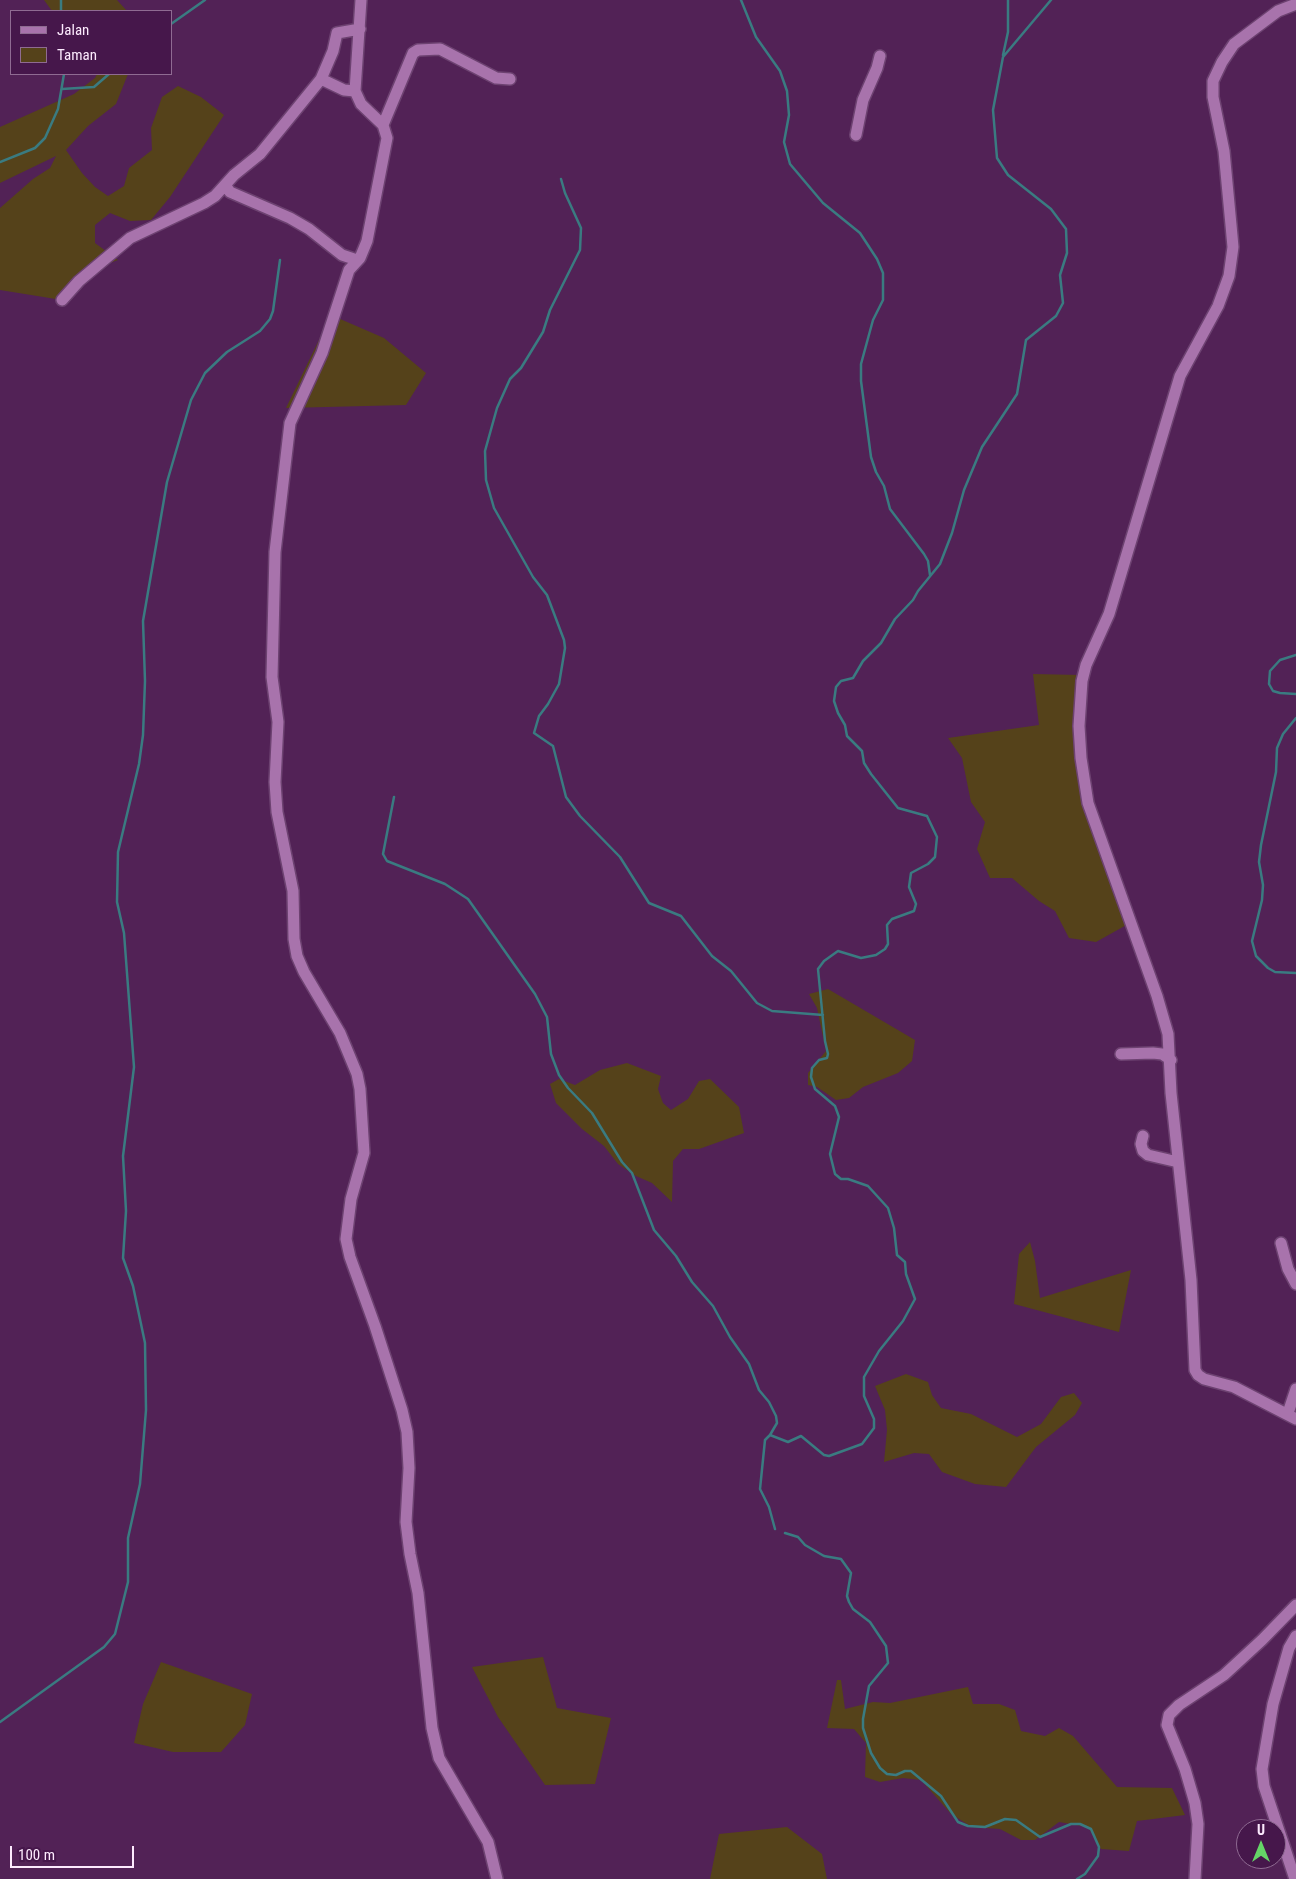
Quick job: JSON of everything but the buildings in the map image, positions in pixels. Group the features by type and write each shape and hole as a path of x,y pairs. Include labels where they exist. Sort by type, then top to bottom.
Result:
{"street":[{"path":"361,0 355,91 361,104 383,125 387,138 367,241 357,260 349,270 322,353 290,423 275,552 272,677 278,722 275,782 277,812 293,891 294,940 298,956 304,972 340,1034 357,1074 360,1089 364,1153 352,1199 346,1239 350,1257 399,1401 407,1432 409,1468 406,1522 418,1593 432,1728 439,1758 488,1842 497,1879"},
{"path":"1296,4 1278,11 1234,44 1222,62 1213,81 1213,97 1224,151 1232,232 1233,247 1229,276 1222,298 1180,376 1176,397 1122,564 1109,614 1090,656 1082,681 1080,750 1088,803 1157,996 1168,1034 1171,1093 1191,1280 1195,1370 1204,1379 1234,1387 1292,1416 1296,1389"},
{"path":"62,300 78,281 115,248 142,231 204,204 216,196 225,185 260,154 321,79 333,51 338,33 360,29"},
{"path":"383,125 413,54 418,50 440,49 496,78 510,79"},
{"path":"856,135 863,100 877,68 880,56"},
{"path":"321,79 344,90 355,91"},
{"path":"225,185 230,192 290,218 309,229 342,255 357,260"},
{"path":"1121,1054 1162,1054 1170,1060"},
{"path":"1144,1136 1141,1144 1142,1151 1148,1155 1178,1162"},
{"path":"1281,1243 1288,1269 1296,1284"},
{"path":"1196,1879 1198,1824 1195,1803 1185,1769 1167,1724 1170,1715 1179,1704 1224,1675 1296,1605"},
{"path":"1295,1879 1264,1786 1262,1769 1273,1704 1289,1648 1296,1636"}],"green space":[{"path":"44,0 117,0 126,10 51,10"},
{"path":"96,75 128,75 116,104 88,126 66,150 82,173 95,187 108,196 124,186 129,168 152,150 151,128 162,97 178,86 201,97 224,115 170,197 151,220 130,221 110,213 95,225 95,243 118,260 89,271 62,300 0,290 0,208 33,179 50,168 56,156 0,183 0,127 74,94"},
{"path":"331,315 384,338 426,373 406,405 286,408"},
{"path":"1033,674 1081,675 1081,775 1130,923 1096,942 1069,938 1055,911 1039,901 1012,878 990,878 977,849 985,822 971,802 962,758 948,738 1039,725"},
{"path":"828,989 915,1040 912,1061 898,1073 863,1087 849,1098 836,1100 817,1087 808,1085 808,1073 826,1051 817,1008 809,994"},
{"path":"627,1063 661,1076 658,1089 663,1103 671,1110 688,1099 699,1081 710,1079 739,1107 744,1133 699,1149 683,1149 673,1161 672,1202 652,1183 636,1176 618,1164 604,1146 582,1129 556,1103 550,1084 559,1079 575,1085 600,1070"},
{"path":"1030,1242 1035,1261 1040,1298 1131,1270 1119,1332 1014,1304 1019,1254"},
{"path":"906,1374 928,1382 932,1395 941,1408 971,1414 1017,1437 1041,1424 1061,1397 1074,1393 1082,1403 1075,1415 1036,1447 1006,1487 975,1484 942,1472 929,1454 914,1453 884,1462 887,1430 885,1410 875,1386"},
{"path":"543,1657 557,1708 611,1718 595,1784 545,1785 498,1717 472,1667"},
{"path":"161,1662 252,1694 245,1725 221,1752 173,1752 134,1743 143,1704"},
{"path":"837,1680 841,1680 845,1709 873,1702 890,1703 968,1687 973,1704 999,1704 1015,1710 1021,1731 1045,1736 1059,1728 1073,1736 1117,1787 1172,1788 1185,1815 1137,1821 1129,1851 1101,1849 1088,1827 1059,1822 1035,1840 1021,1840 1000,1829 972,1827 951,1814 921,1780 903,1778 880,1782 865,1777 866,1743 854,1729 827,1728"},
{"path":"787,1827 822,1854 827,1879 710,1879 719,1834"}],"waterway":[{"path":"61,0 61,10"},
{"path":"172,23 205,0"},
{"path":"741,0 756,37 780,71 787,91 789,115 784,142 790,164 823,203 860,233 877,259 883,273 883,300 873,320 861,364 861,381 871,457 876,472 884,486 890,509 924,554 928,561 930,575"},
{"path":"1003,55 1008,32 1008,0"},
{"path":"775,1529 769,1507 760,1489 765,1440 770,1435 788,1442 801,1436 824,1455 829,1456 862,1444 874,1428 874,1419 864,1396 864,1377 879,1351 903,1321 915,1299 906,1274 905,1262 897,1255 894,1228 888,1208 868,1186 848,1179 841,1179 835,1174 830,1154 839,1117 835,1106 815,1089 811,1077 812,1068 819,1060 827,1058 828,1054 818,969 824,961 838,951 861,958 876,955 885,949 888,944 887,925 892,919 914,911 916,904 909,887 911,873 928,864 935,857 937,837 927,816 898,808 871,774 864,763 862,751 847,736 845,725 834,701 836,687 841,681 853,678 863,661 881,643 895,619 913,600 940,564 952,533 964,490 982,447 1017,394 1026,340 1056,316 1063,303 1060,275 1067,253 1066,229 1051,209 1008,175 997,158 993,110 1003,57 1051,0"},
{"path":"0,162 35,148 45,138 58,109 64,75"},
{"path":"62,89 94,87 108,75"},
{"path":"561,179 565,193 581,228 580,250 550,310 543,332 521,368 510,379 497,408 485,451 486,480 494,508 533,577 547,595 564,640 565,648 559,684 539,716 534,733 553,746 566,797 580,816 620,857 649,903 681,916 712,956 731,971 757,1003 772,1011 823,1015"},
{"path":"0,1722 104,1647 115,1634 128,1582 128,1538 140,1484 146,1410 145,1343 133,1286 123,1258 126,1211 123,1156 134,1067 124,933 117,902 118,852 139,764 143,735 145,681 143,621 167,482 191,400 205,373 227,352 260,331 270,319 273,311 280,260"},
{"path":"1296,655 1280,660 1270,671 1269,684 1273,691 1296,694"},
{"path":"1296,718 1283,734 1277,748 1276,772 1259,862 1263,885 1262,900 1252,941 1256,956 1268,968 1275,972 1296,973"},
{"path":"394,797 383,854 387,861 445,884 468,899 535,994 547,1017 551,1054 559,1075 568,1088 592,1113 622,1162 632,1173 654,1230 676,1256 692,1282 713,1306 730,1337 749,1364 759,1390 769,1402 776,1416 777,1423 770,1435"},
{"path":"785,1533 798,1537 805,1545 824,1556 841,1559 851,1573 847,1596 849,1602 853,1609 870,1622 886,1646 888,1663 869,1686 863,1719 863,1728 871,1753 880,1768 887,1774 896,1775 905,1771 911,1771 941,1796 958,1822 968,1826 985,1827 1005,1819 1016,1820 1040,1837 1071,1824 1080,1824 1091,1829 1099,1847 1098,1856 1085,1874 1077,1879"}]}
